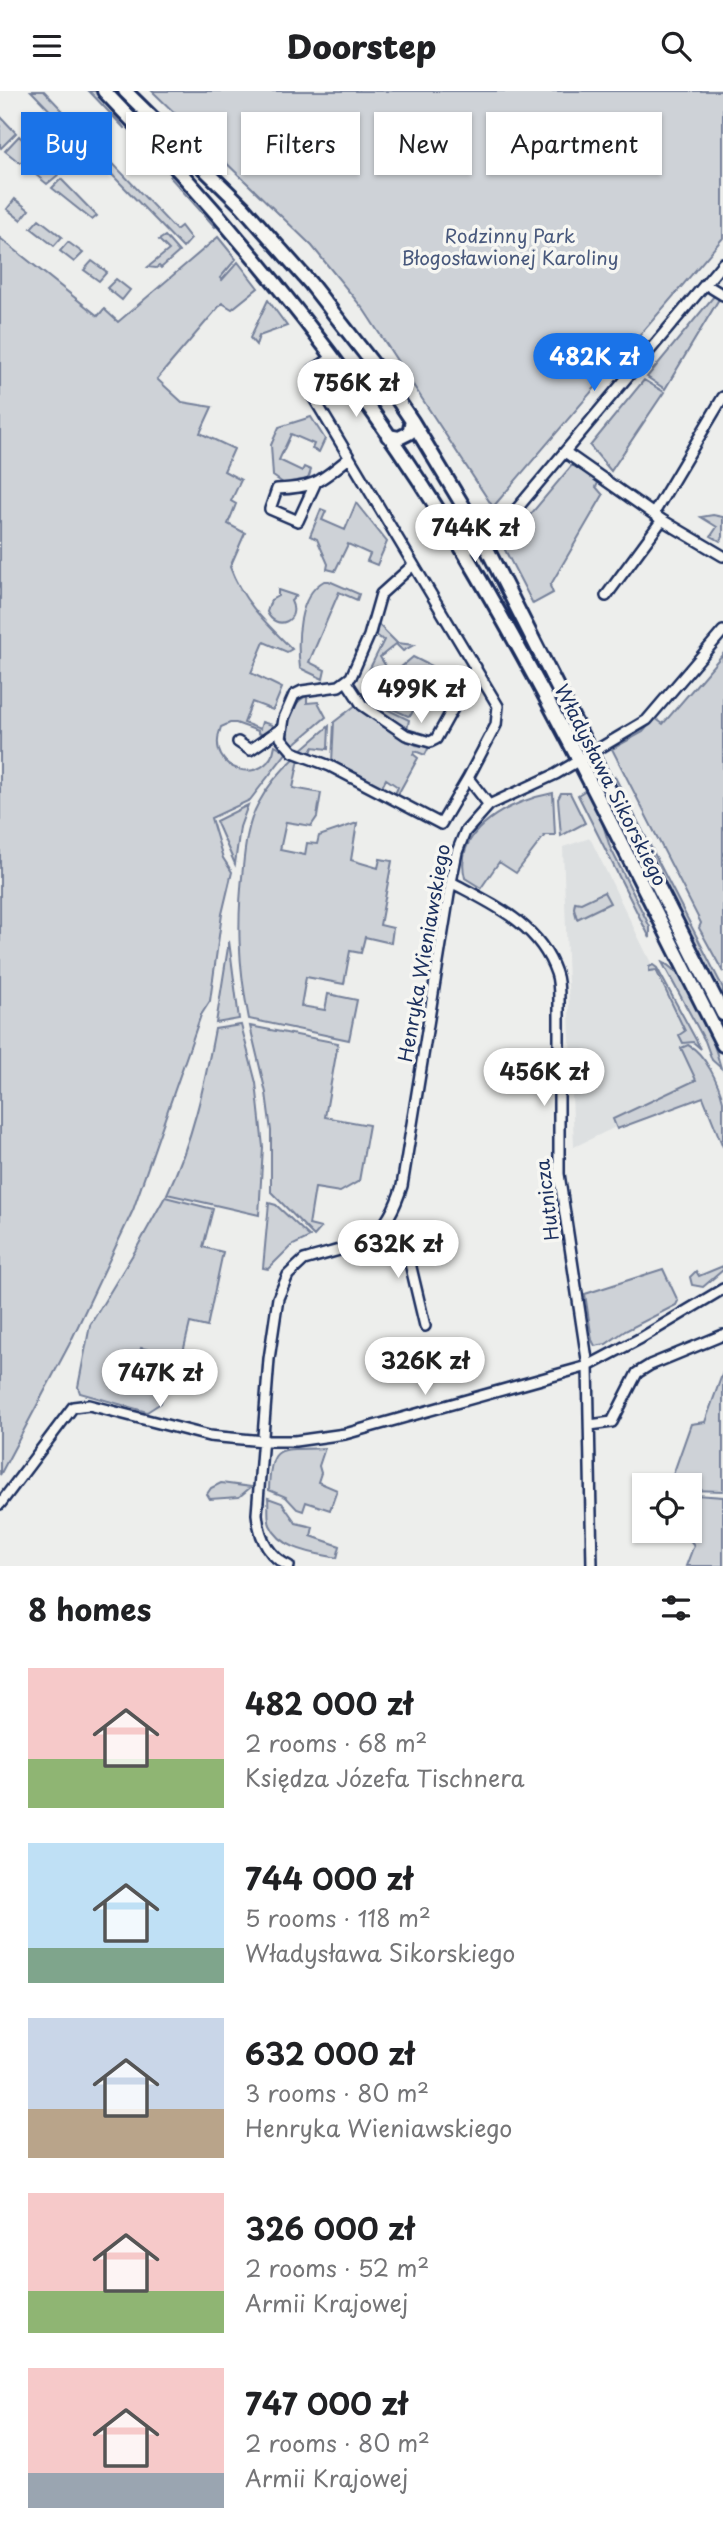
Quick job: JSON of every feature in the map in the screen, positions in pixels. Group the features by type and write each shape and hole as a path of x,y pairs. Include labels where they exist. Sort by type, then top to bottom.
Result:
{"street":[{"name":"Władysława Sikorskiego","path":"125,91 243,207 310,283 377,369 412,421 484,543 723,1045"},
{"name":"Władysława Sikorskiego","path":"109,92 268,272 332,357 418,480 460,545 525,660 584,756 723,1014"},
{"path":"460,545 475,549 505,523 723,263"},
{"path":"705,284 723,295"},
{"path":"332,357 313,370 309,390 498,706 496,725 441,824 330,766 293,752 281,738 288,708 296,694 339,686 353,675 383,591 412,566"},
{"path":"654,513 723,397"},
{"path":"388,436 399,438 409,433 412,421"},
{"path":"565,452 662,520 723,556"},
{"path":"316,484 298,521 270,509 277,489 316,484 349,458"},
{"path":"418,480 421,469 429,463 439,465"},
{"path":"606,596 662,520"},
{"name":"Henryka Wieniawskiego","path":"385,1226 402,1186 451,883 457,852 465,832 489,805 556,774 647,720 723,631"},
{"path":"347,682 362,705 407,735 430,742 436,739 476,667"},
{"path":"238,742 250,750 282,728"},
{"path":"468,778 489,805"},
{"name":"Hutnicza","path":"451,883 511,915 535,934 557,975 559,1174 589,1366 592,1566"},
{"path":"289,1566 267,1547 259,1532 257,1514 272,1328 278,1298 288,1275 304,1260 372,1239 385,1226 404,1238 425,1326"},
{"path":"0,1504 73,1407 89,1405 209,1436 295,1441 345,1434 589,1366 657,1329 723,1287"},
{"path":"590,1425 612,1422 637,1373 723,1335"}],"shaded area":[{"path":"590,838 709,1082 574,1147 563,847"}],"green space":[{"path":"31,91 44,91 64,112 51,112"},
{"path":"89,91 97,91 125,129 112,112"},
{"name":"Rodzinny Park Błogosławionej Karoliny","path":"152,91 723,91 723,238 493,507 364,310 312,246 227,164 227,112 174,112"},
{"path":"0,116 16,133 1,148 0,147"},
{"path":"19,136 21,138 20,163 5,151"},
{"path":"112,163 176,230 181,226 191,239 183,248 112,175"},
{"path":"36,175 58,175 47,184"},
{"path":"175,175 219,225 215,227 170,177"},
{"path":"61,179 97,216 92,220 52,188"},
{"path":"15,199 29,210 21,220 7,209"},
{"path":"39,219 62,237 54,246 31,228"},
{"path":"165,236 179,252 161,268 148,267 169,250 159,240"},
{"path":"218,237 236,259 220,278 222,280 238,262 258,288 232,309 222,303 157,379 182,402 212,407 200,433 234,449 224,471 241,480 231,501 236,504 228,524 245,533 230,567 248,601 292,649 287,652 264,642 251,673 282,688 273,710 252,702 244,723 260,729 262,722 272,725 268,737 258,731 230,723 221,727 218,743 221,755 229,764 239,769 251,770 262,767 270,758 275,745 287,752 250,800 211,818 223,858 232,872 222,914 210,1001 201,1015 133,1210 69,1345 0,1475 0,238 98,316 104,309 118,322"},
{"path":"68,242 83,253 74,262 60,251"},
{"path":"92,261 107,272 99,281 84,270"},
{"path":"116,279 130,290 122,300 107,288"},
{"path":"714,296 719,299 665,389 647,377"},
{"path":"268,300 287,326 259,336 256,345 250,338"},
{"path":"644,380 664,392 611,471 590,446"},
{"path":"311,417 325,439 319,452 312,449 314,444 291,434 279,460 302,471 304,467 311,470 308,479 283,483 273,476 271,445 279,427"},
{"path":"572,465 599,481 596,487 603,495 550,586 553,593 533,604 505,550 505,545"},
{"path":"356,503 387,542 377,565 367,561 370,554 348,544 335,571 327,569 328,564 317,539 310,536 321,509 326,511 322,520 345,530"},
{"path":"701,517 723,517 723,537 720,541 711,536 717,527"},
{"path":"324,581 359,594 357,600 339,592 309,662 325,670 323,679 300,668 299,633 308,597"},
{"path":"278,590 296,596 291,601 293,614 290,619 281,623 276,622 267,612 271,600 278,596"},
{"path":"378,624 397,643 414,645 403,651 396,644 380,657 387,668 371,682 368,672 384,640 376,636"},
{"path":"723,654 723,972 699,928 701,923 612,749 643,732 655,718 663,724"},
{"path":"413,657 431,666 413,698 418,701 411,715 366,697"},
{"path":"307,696 307,703 318,702 326,717 291,747 288,726 292,711 301,699"},
{"path":"364,698 409,720 407,730 364,701"},
{"path":"356,705 416,745 429,747 425,755 415,751 413,754 418,758 397,796 395,794 398,787 386,779 382,787 332,762 334,722"},
{"path":"329,726 328,749 313,747 310,756 300,751"},
{"path":"296,757 299,759 293,788 321,793 317,817 311,826 286,822 280,850 305,855 307,843 317,844 319,836 357,823 351,860 378,868 380,859 392,861 380,925 393,928 391,943 365,937 361,953 350,951 344,984 306,977 301,1006 325,1010 328,994 357,1000 349,1040 249,1019 240,943 240,906 246,843 252,818 262,798 275,779"},
{"path":"615,777 723,988 723,995 716,987 610,780"},
{"path":"586,790 600,815 610,847 650,927 650,938 578,795"},
{"path":"553,793 555,835 545,835 516,873 499,862 481,888 465,878 463,860 477,831 490,819 521,802"},
{"path":"561,793 570,793 585,823 561,836 558,799"},
{"path":"248,805 240,827 235,864 216,821"},
{"path":"604,892 610,903 577,919 575,902 581,903"},
{"path":"229,941 239,1019 216,1023"},
{"path":"662,962 673,969 691,994 706,1025 721,1068 712,1060 705,1041"},
{"path":"653,965 657,968 701,1049 693,1042 683,1043 679,1035 685,1031 656,970 649,971 649,967"},
{"path":"241,1025 256,1083 263,1147 259,1215 167,1194 197,1113 215,1029"},
{"path":"250,1026 338,1043 325,1117 369,1125 359,1181 340,1192 315,1188 309,1225 321,1228 314,1236 271,1192 271,1131 266,1093"},
{"path":"688,1045 705,1062 721,1094 723,1147 703,1097 617,1129 613,1119 696,1080 681,1048"},
{"path":"165,1197 213,1209 203,1247 223,1252 207,1327 190,1323 180,1365 164,1362 165,1353 141,1348 135,1376 159,1381 161,1374 166,1375 161,1403 147,1412 80,1393 78,1387 90,1325"},
{"path":"269,1203 276,1205 310,1237 291,1246 268,1269 263,1268"},
{"path":"723,1266 723,1270 703,1287 692,1285 690,1277 696,1271 699,1276"},
{"path":"663,1269 678,1301 676,1305 625,1331 606,1344 595,1346 585,1294"},
{"path":"723,1372 723,1491 702,1490 702,1473 674,1473 691,1424 705,1422"},
{"path":"325,1448 319,1466 321,1473 318,1482 337,1490 330,1510 306,1502 303,1511 297,1509 286,1497 269,1490 272,1463 281,1451"},
{"path":"221,1483 251,1487 239,1497 210,1499 207,1494 211,1488"},
{"path":"702,1495 723,1497 723,1566 686,1566 694,1545 692,1543 702,1543"},
{"path":"268,1498 282,1503 296,1523 313,1527 311,1536 340,1546 337,1558 299,1549 282,1540 270,1525"}]}
